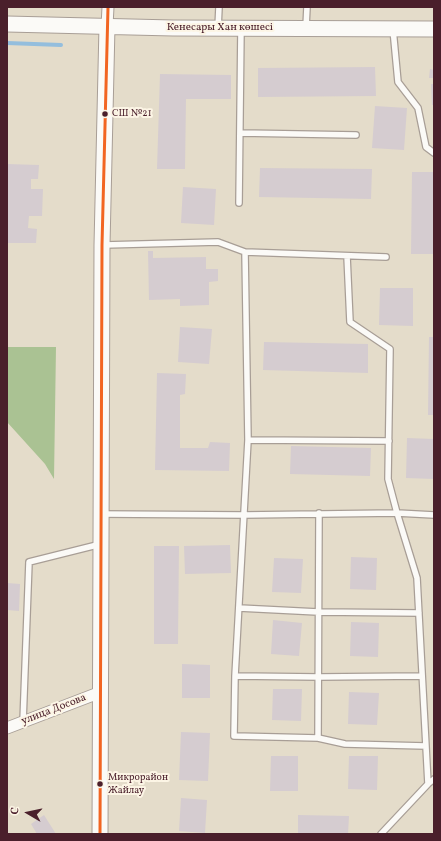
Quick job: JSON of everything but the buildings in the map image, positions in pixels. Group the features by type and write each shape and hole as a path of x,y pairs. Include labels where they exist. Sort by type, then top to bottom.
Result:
{"street":[{"path":"100,834 102,245 108,7"},
{"name":"Кенесары Хан көшесі","path":"7,24 173,28 434,29"},
{"name":"улица Досова","path":"7,728 100,692"}],"lane":[{"path":"218,28 219,7"},
{"path":"306,28 307,7"},
{"path":"239,203 241,28"},
{"path":"393,28 398,82 418,108 426,147 434,154"},
{"path":"240,133 356,135"},
{"path":"102,245 218,242 245,252 386,257"},
{"path":"245,252 248,440 235,676 234,736 318,738 345,744 426,746"},
{"path":"347,256 350,322 390,349 388,478 397,513 418,578 428,784"},
{"path":"248,440 389,441"},
{"path":"318,738 319,513"},
{"path":"101,514 244,515 397,513 434,515"},
{"path":"23,722 29,562 101,544"},
{"path":"239,608 318,612 419,613"},
{"path":"235,676 319,678 422,676"},
{"path":"381,834 434,779"}],"green space":[{"path":"7,347 56,347 54,479 45,464 7,422"}],"waterway":[{"path":"7,43 61,45"}],"transit line":[{"path":"100,834 102,245 108,7"}],"place":[{"name":"СШ №21","path":"105,114"},
{"name":"Микрорайон Жайлау","path":"100,784"}]}
